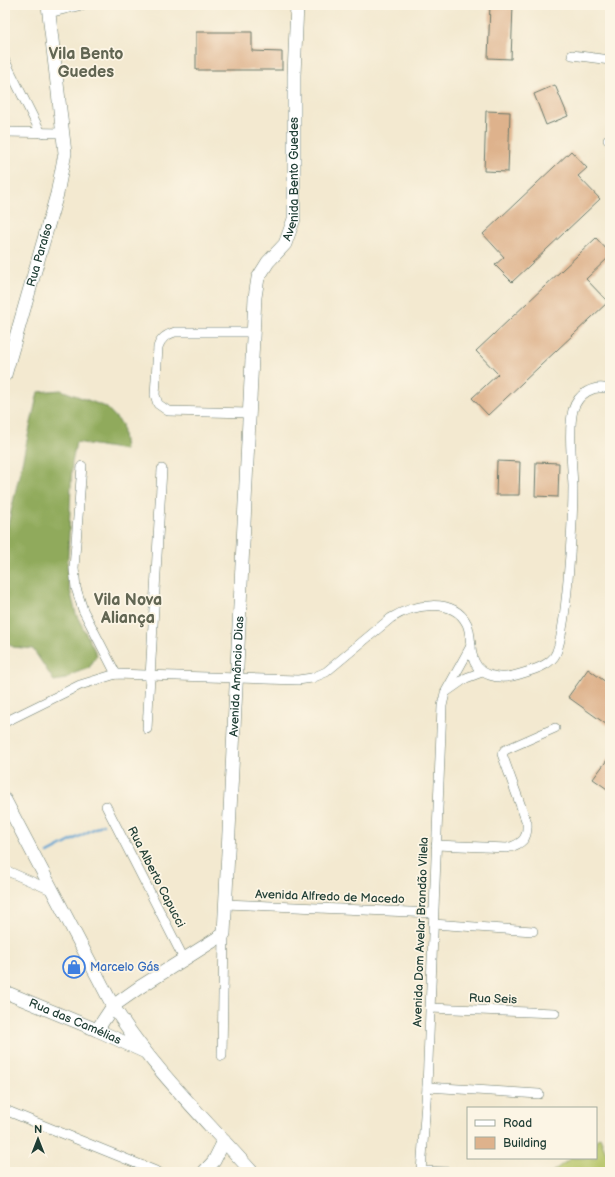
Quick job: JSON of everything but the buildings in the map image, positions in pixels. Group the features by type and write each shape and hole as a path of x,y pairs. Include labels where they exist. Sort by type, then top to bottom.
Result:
{"street":[{"path":"48,9 82,5"},
{"name":"Avenida Bento Guedes","path":"255,297 258,278 268,262 286,244 294,219 294,75 296,5"},
{"name":"Avenida Bento Guedes","path":"294,75 302,59 305,5"},
{"name":"Rua Paraíso","path":"5,376 62,174 65,152 48,9"},
{"path":"572,55 610,60"},
{"path":"5,61 41,133"},
{"path":"5,132 63,133"},
{"name":"Avenida Amâncio Dias","path":"222,1056 225,904 255,297"},
{"path":"249,413 168,411 158,404 155,395 158,347 160,340 167,335 175,332 253,332"},
{"path":"5,722 80,685 116,674 298,680 312,678 333,667 391,618 402,611 419,606 440,606 456,612 467,624 475,664 482,672 495,677 515,676 544,666 558,650 563,628 573,510 571,433 573,411 580,396 588,390 596,387 610,389"},
{"path":"82,466 74,568 76,588 83,610 116,674"},
{"path":"147,729 162,469"},
{"name":"Avenida Dom Avelar Brandão Vilela","path":"421,1171 427,1087 440,722 445,693 471,646"},
{"path":"445,693 466,678 482,672"},
{"path":"436,845 507,848 518,845 525,839 528,832 527,823 502,754 505,750 555,728"},
{"path":"5,800 113,1006 144,1052 252,1172"},
{"name":"Rua Alberto Capucci","path":"106,806 184,960"},
{"path":"5,870 51,890"},
{"name":"Avenida Alfredo de Macedo","path":"225,904 433,913"},
{"path":"433,924 533,931"},
{"path":"97,1030 113,1006 224,934"},
{"name":"Rua das Camélias","path":"5,992 97,1030 144,1052"},
{"name":"Rua Seis","path":"430,1008 555,1013"},
{"path":"427,1087 540,1094"},
{"path":"5,1110 158,1172"},
{"path":"204,1172 214,1161 224,1141"},
{"path":"421,1171 450,1172"}],"green space":[{"path":"61,390 106,407 122,424 125,450 76,442 72,463 67,578 76,614 97,655 89,668 75,673 66,679 54,681 33,649 13,647 5,640 5,538 38,392"},
{"path":"600,1137 610,1163 610,1172 552,1172 570,1159 597,1159 597,1139"}],"waterway":[{"path":"48,853 103,824"}],"place":[{"name":"Marcelo Gás","path":"74,967"}],"district":[{"name":"Vila Bento Guedes","path":"86,63"},
{"name":"Vila Nova Aliança","path":"128,609"}]}
